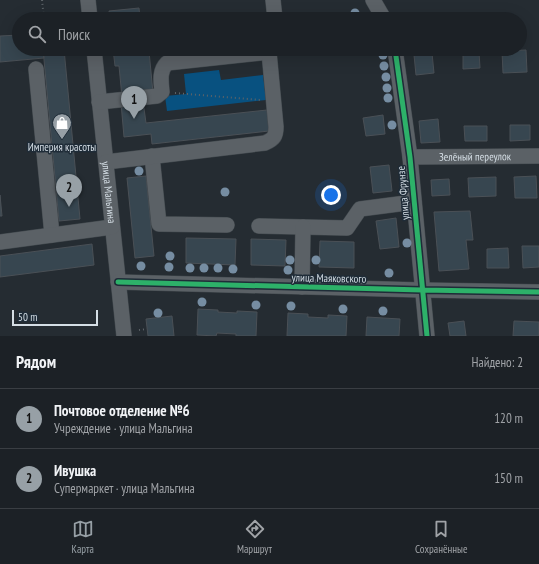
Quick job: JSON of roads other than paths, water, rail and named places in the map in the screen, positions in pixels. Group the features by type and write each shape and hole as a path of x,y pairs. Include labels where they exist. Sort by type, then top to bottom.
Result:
{"street":[{"path":"88,0 89,12"},
{"path":"273,0 274,12"},
{"path":"373,0 380,12"},
{"name":"улица Мальгина","path":"95,56 124,336"},
{"path":"99,102 157,96 162,92 160,75 163,67 167,63 222,56"},
{"path":"106,162 272,140 276,134 276,126 270,56"},
{"name":"улица Фрунзе","path":"396,56 410,157 427,336"},
{"path":"36,69 52,235"},
{"path":"152,156 159,224 226,225"},
{"name":"Зелёный переулок","path":"410,157 539,156"},
{"path":"259,226 347,228 360,209 414,202"},
{"path":"0,242 112,227"},
{"path":"302,287 303,227"},
{"name":"улица Маяковского","path":"118,282 539,292"}],"place":[{"name":"Почтовое отделение №6","path":"134,119"},
{"name":"Империя красоты","path":"62,140"},
{"name":"Ивушка","path":"69,207"}]}
